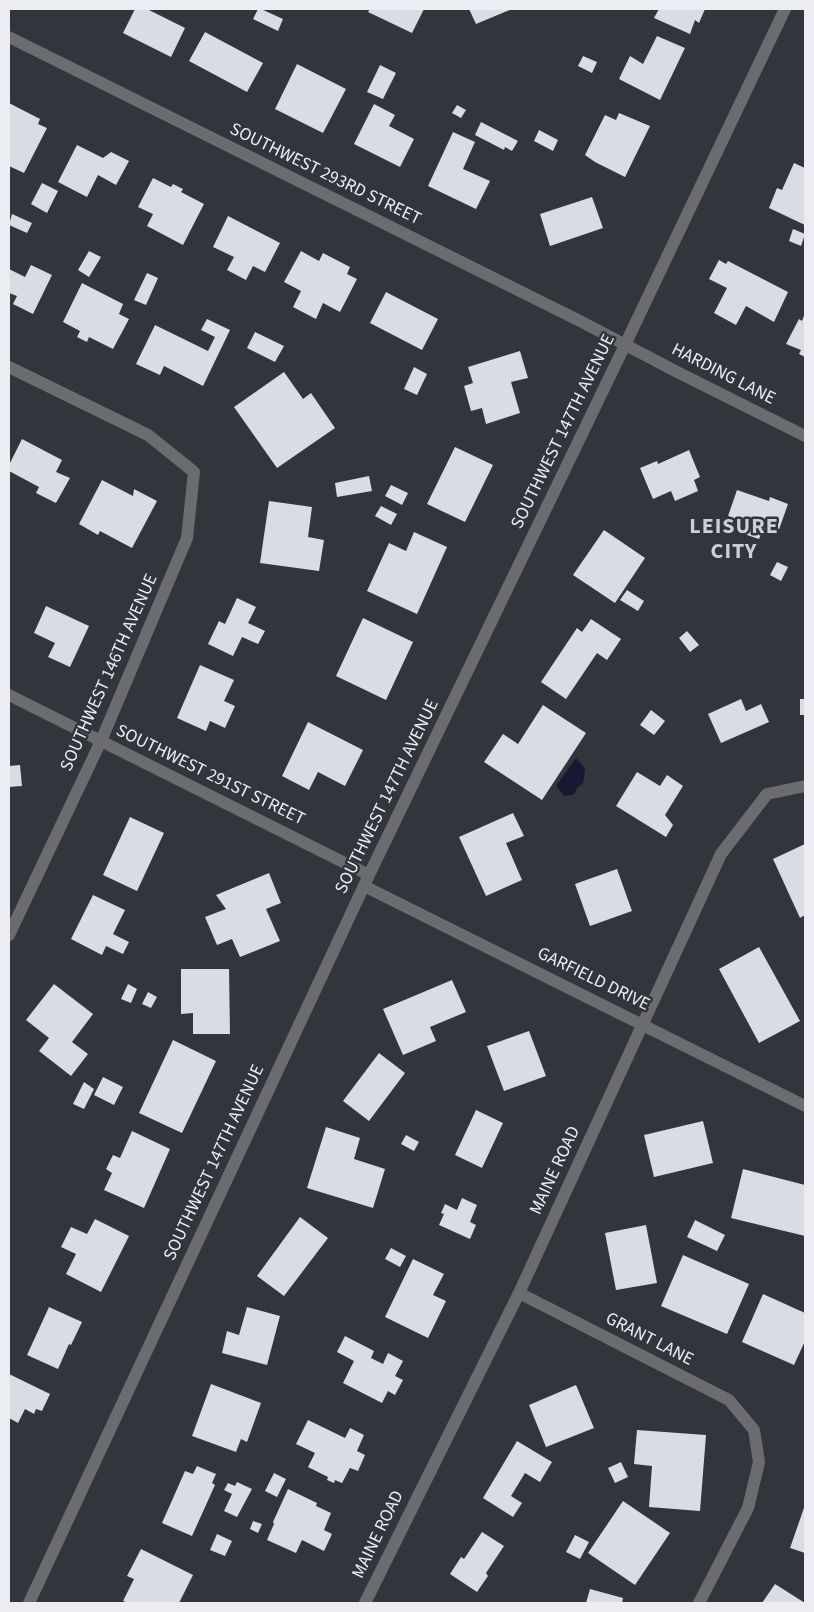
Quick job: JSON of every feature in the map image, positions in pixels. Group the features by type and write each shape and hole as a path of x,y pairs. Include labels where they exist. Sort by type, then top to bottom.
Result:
{"street":[{"name":"SOUTHWEST 147TH AVENUE","path":"29,1603 367,880 785,9"},
{"name":"SOUTHWEST 293RD STREET","path":"9,37 625,345"},
{"name":"HARDING LANE","path":"625,345 805,436"},
{"name":"SOUTHWEST 146TH AVENUE","path":"9,367 148,435 194,472 188,538 101,741 9,936"},
{"name":"SOUTHWEST 291ST STREET","path":"9,695 367,880"},
{"name":"MAINE ROAD","path":"365,1603 519,1293 722,854 767,794 805,786"},
{"name":"GARFIELD DRIVE","path":"367,880 643,1025 805,1106"},
{"name":"GRANT LANE","path":"519,1293 729,1400 754,1430 759,1462 748,1508 700,1603"}],"water":[{"path":"576,758 585,769 583,784 578,787 573,795 564,796 556,786"}],"building":[{"path":"135,9 147,9 185,28 171,57 123,33"},
{"path":"258,9 283,19 278,31 253,19"},
{"path":"370,9 424,9 412,33 368,12"},
{"path":"469,9 512,9 476,24"},
{"path":"659,9 705,9 699,23 695,20 690,34 654,18"},
{"path":"205,32 263,63 247,92 189,61"},
{"path":"657,36 685,48 660,100 619,79 630,56 643,64"},
{"path":"583,56 597,62 592,73 578,66"},
{"path":"297,64 346,89 323,133 275,109"},
{"path":"380,65 396,73 383,99 367,92"},
{"path":"9,103 40,119 38,124 47,128 24,173 9,166"},
{"path":"374,104 395,115 389,126 414,139 400,167 354,144"},
{"path":"457,105 466,110 461,118 452,113"},
{"path":"619,113 650,126 625,177 585,155 605,115 616,120"},
{"path":"481,122 518,141 512,151 505,147 504,150 475,135"},
{"path":"539,130 558,140 553,151 534,141"},
{"path":"453,132 475,142 463,169 490,181 476,209 428,186"},
{"path":"77,145 103,158 111,152 129,161 116,185 98,175 87,197 58,182"},
{"path":"794,163 805,168 805,225 769,208 777,188 782,190"},
{"path":"153,178 171,187 173,184 183,189 181,192 204,204 183,245 147,226 153,214 138,207"},
{"path":"42,183 58,191 47,213 31,204"},
{"path":"592,197 603,228 550,246 540,214"},
{"path":"12,214 32,223 27,233 9,225"},
{"path":"228,216 280,243 265,272 253,266 246,280 227,270 234,257 213,247"},
{"path":"793,229 805,234 801,246 789,241"},
{"path":"89,251 101,257 89,277 78,270"},
{"path":"301,251 319,261 323,253 350,267 347,274 357,279 340,312 323,303 316,319 293,307 301,291 284,282"},
{"path":"719,260 726,264 728,261 788,292 774,322 746,306 736,325 714,313 727,288 709,279"},
{"path":"31,265 52,275 33,314 13,304 17,296 9,293 9,269 25,277"},
{"path":"147,273 158,278 146,305 134,300"},
{"path":"82,283 123,304 119,314 129,319 113,349 89,337 87,342 77,337 80,331 63,322"},
{"path":"386,292 438,319 422,350 370,323"},
{"path":"805,313 805,357 799,354 801,350 786,344 799,319 802,321"},
{"path":"207,319 230,330 203,386 164,366 160,375 136,364 155,325 208,351 215,337 201,330"},
{"path":"255,332 284,346 275,362 247,348"},
{"path":"520,351 528,378 511,382 520,413 486,424 482,408 471,411 464,386 473,383 468,367"},
{"path":"414,367 427,374 417,395 404,389"},
{"path":"284,372 303,399 311,393 335,428 277,468 234,407"},
{"path":"22,439 62,460 56,472 70,478 56,503 36,493 39,487 9,471 9,465"},
{"path":"455,447 493,465 465,522 427,504"},
{"path":"689,450 700,477 694,480 698,491 675,501 671,491 653,499 640,468 657,461 658,464"},
{"path":"369,476 372,491 337,497 335,483"},
{"path":"102,480 133,496 134,489 157,501 132,548 100,531 98,535 79,524"},
{"path":"391,485 408,493 402,505 385,496"},
{"path":"737,490 769,501 770,497 788,504 777,535 763,530 759,539 735,531 739,520 728,516"},
{"path":"269,501 312,507 308,537 324,540 319,571 260,563"},
{"path":"381,506 397,514 391,525 375,516"},
{"path":"604,530 645,558 615,603 573,575"},
{"path":"414,532 447,547 417,614 367,591 389,543 406,551"},
{"path":"777,562 788,567 781,581 770,575"},
{"path":"627,590 644,601 638,611 620,600"},
{"path":"237,598 256,607 248,623 265,631 258,644 242,637 233,656 208,644 219,621 225,624"},
{"path":"46,606 89,626 70,667 48,657 55,643 34,633"},
{"path":"363,618 413,642 386,700 336,676"},
{"path":"591,619 621,639 607,660 597,653 566,699 541,682 577,628 582,632"},
{"path":"687,631 699,645 690,652 679,638"},
{"path":"200,665 234,680 224,701 235,706 225,728 210,721 206,731 177,718"},
{"path":"741,699 746,711 761,704 769,722 721,743 708,714"},
{"path":"800,699 805,699 805,715 800,715"},
{"path":"543,705 586,733 542,800 484,762 503,734 518,744"},
{"path":"651,710 665,721 654,735 640,725"},
{"path":"308,722 363,750 345,786 318,772 309,790 282,776"},
{"path":"20,765 22,786 9,787 9,766"},
{"path":"637,772 660,786 667,775 683,786 665,815 673,825 666,837 616,806"},
{"path":"513,813 524,836 506,843 522,880 486,896 459,837"},
{"path":"130,817 164,833 137,891 103,875"},
{"path":"805,844 805,915 800,918 773,859"},
{"path":"617,869 632,911 590,926 575,884"},
{"path":"269,873 281,903 266,909 280,941 240,957 232,939 217,945 205,917 226,909 216,895"},
{"path":"93,895 125,910 113,934 129,942 123,954 106,946 102,955 71,939"},
{"path":"759,947 800,1021 759,1043 719,969"},
{"path":"181,969 229,969 230,1034 193,1034 193,1013 181,1014"},
{"path":"452,980 466,1012 430,1027 436,1041 403,1055 383,1009"},
{"path":"54,984 93,1014 72,1042 88,1054 71,1076 39,1051 49,1038 26,1020"},
{"path":"128,984 137,989 131,1003 121,999"},
{"path":"148,992 157,997 151,1008 142,1004"},
{"path":"529,1031 546,1076 504,1091 487,1046"},
{"path":"173,1040 216,1061 182,1133 139,1113"},
{"path":"379,1053 405,1073 369,1121 343,1101"},
{"path":"103,1077 123,1087 114,1105 94,1095"},
{"path":"84,1082 94,1089 84,1109 73,1104"},
{"path":"476,1110 503,1123 482,1168 455,1155"},
{"path":"703,1121 713,1163 654,1177 644,1135"},
{"path":"326,1127 360,1138 354,1159 385,1169 373,1208 307,1188"},
{"path":"132,1131 170,1149 144,1208 104,1190 112,1173 106,1169 113,1155 120,1158"},
{"path":"406,1135 419,1142 414,1151 401,1144"},
{"path":"743,1169 805,1185 805,1236 731,1218"},
{"path":"462,1198 477,1205 470,1222 476,1225 470,1239 439,1225 444,1214 441,1213 445,1204 457,1210"},
{"path":"300,1217 328,1238 284,1296 257,1276"},
{"path":"95,1219 129,1236 101,1292 66,1274 76,1254 61,1247 71,1227 87,1234"},
{"path":"695,1220 725,1235 717,1251 687,1237"},
{"path":"646,1225 657,1283 616,1290 605,1233"},
{"path":"391,1248 406,1256 400,1267 385,1259"},
{"path":"683,1255 749,1284 727,1334 661,1306"},
{"path":"413,1259 444,1274 433,1295 446,1301 428,1338 385,1317"},
{"path":"763,1294 805,1313 805,1341 794,1365 742,1342"},
{"path":"49,1307 82,1322 71,1345 69,1344 58,1369 27,1355"},
{"path":"247,1307 280,1316 267,1365 222,1353 227,1331 239,1335"},
{"path":"345,1336 374,1351 371,1358 383,1364 388,1353 403,1361 395,1376 403,1380 395,1395 388,1391 382,1403 343,1383 354,1361 337,1352"},
{"path":"9,1374 50,1394 42,1411 36,1409 34,1414 25,1409 18,1423 9,1418"},
{"path":"211,1384 261,1403 247,1442 241,1439 236,1452 192,1436"},
{"path":"576,1385 594,1428 546,1447 529,1405"},
{"path":"308,1420 345,1438 350,1428 364,1435 357,1451 365,1455 358,1471 350,1468 342,1483 335,1480 334,1483 327,1480 328,1477 308,1467 315,1453 296,1444"},
{"path":"637,1430 706,1435 700,1511 649,1507 652,1466 634,1464"},
{"path":"517,1441 552,1462 540,1482 525,1473 511,1496 522,1503 513,1517 483,1498"},
{"path":"621,1462 628,1477 615,1483 608,1468"},
{"path":"197,1466 216,1474 212,1483 215,1485 192,1536 162,1523 185,1471 193,1474"},
{"path":"274,1473 286,1479 277,1497 265,1491"},
{"path":"237,1482 252,1489 237,1517 224,1511 232,1494 224,1490 228,1483 235,1486"},
{"path":"288,1489 317,1503 316,1506 331,1513 324,1530 332,1534 324,1551 302,1540 296,1553 267,1540"},
{"path":"623,1501 670,1533 635,1585 588,1553"},
{"path":"805,1505 805,1553 790,1548"},
{"path":"253,1521 262,1524 258,1533 250,1529"},
{"path":"482,1532 504,1546 486,1573 488,1576 477,1592 450,1574 461,1557 464,1559"},
{"path":"217,1534 232,1541 225,1556 210,1550"},
{"path":"575,1535 589,1542 580,1559 566,1552"},
{"path":"141,1549 193,1575 179,1603 129,1603 123,1601 134,1579 127,1576"},
{"path":"775,1584 805,1603 762,1603"},
{"path":"590,1589 623,1598 622,1603 586,1603"}],"district":[{"name":"LEISURE CITY","path":"734,540"}]}
